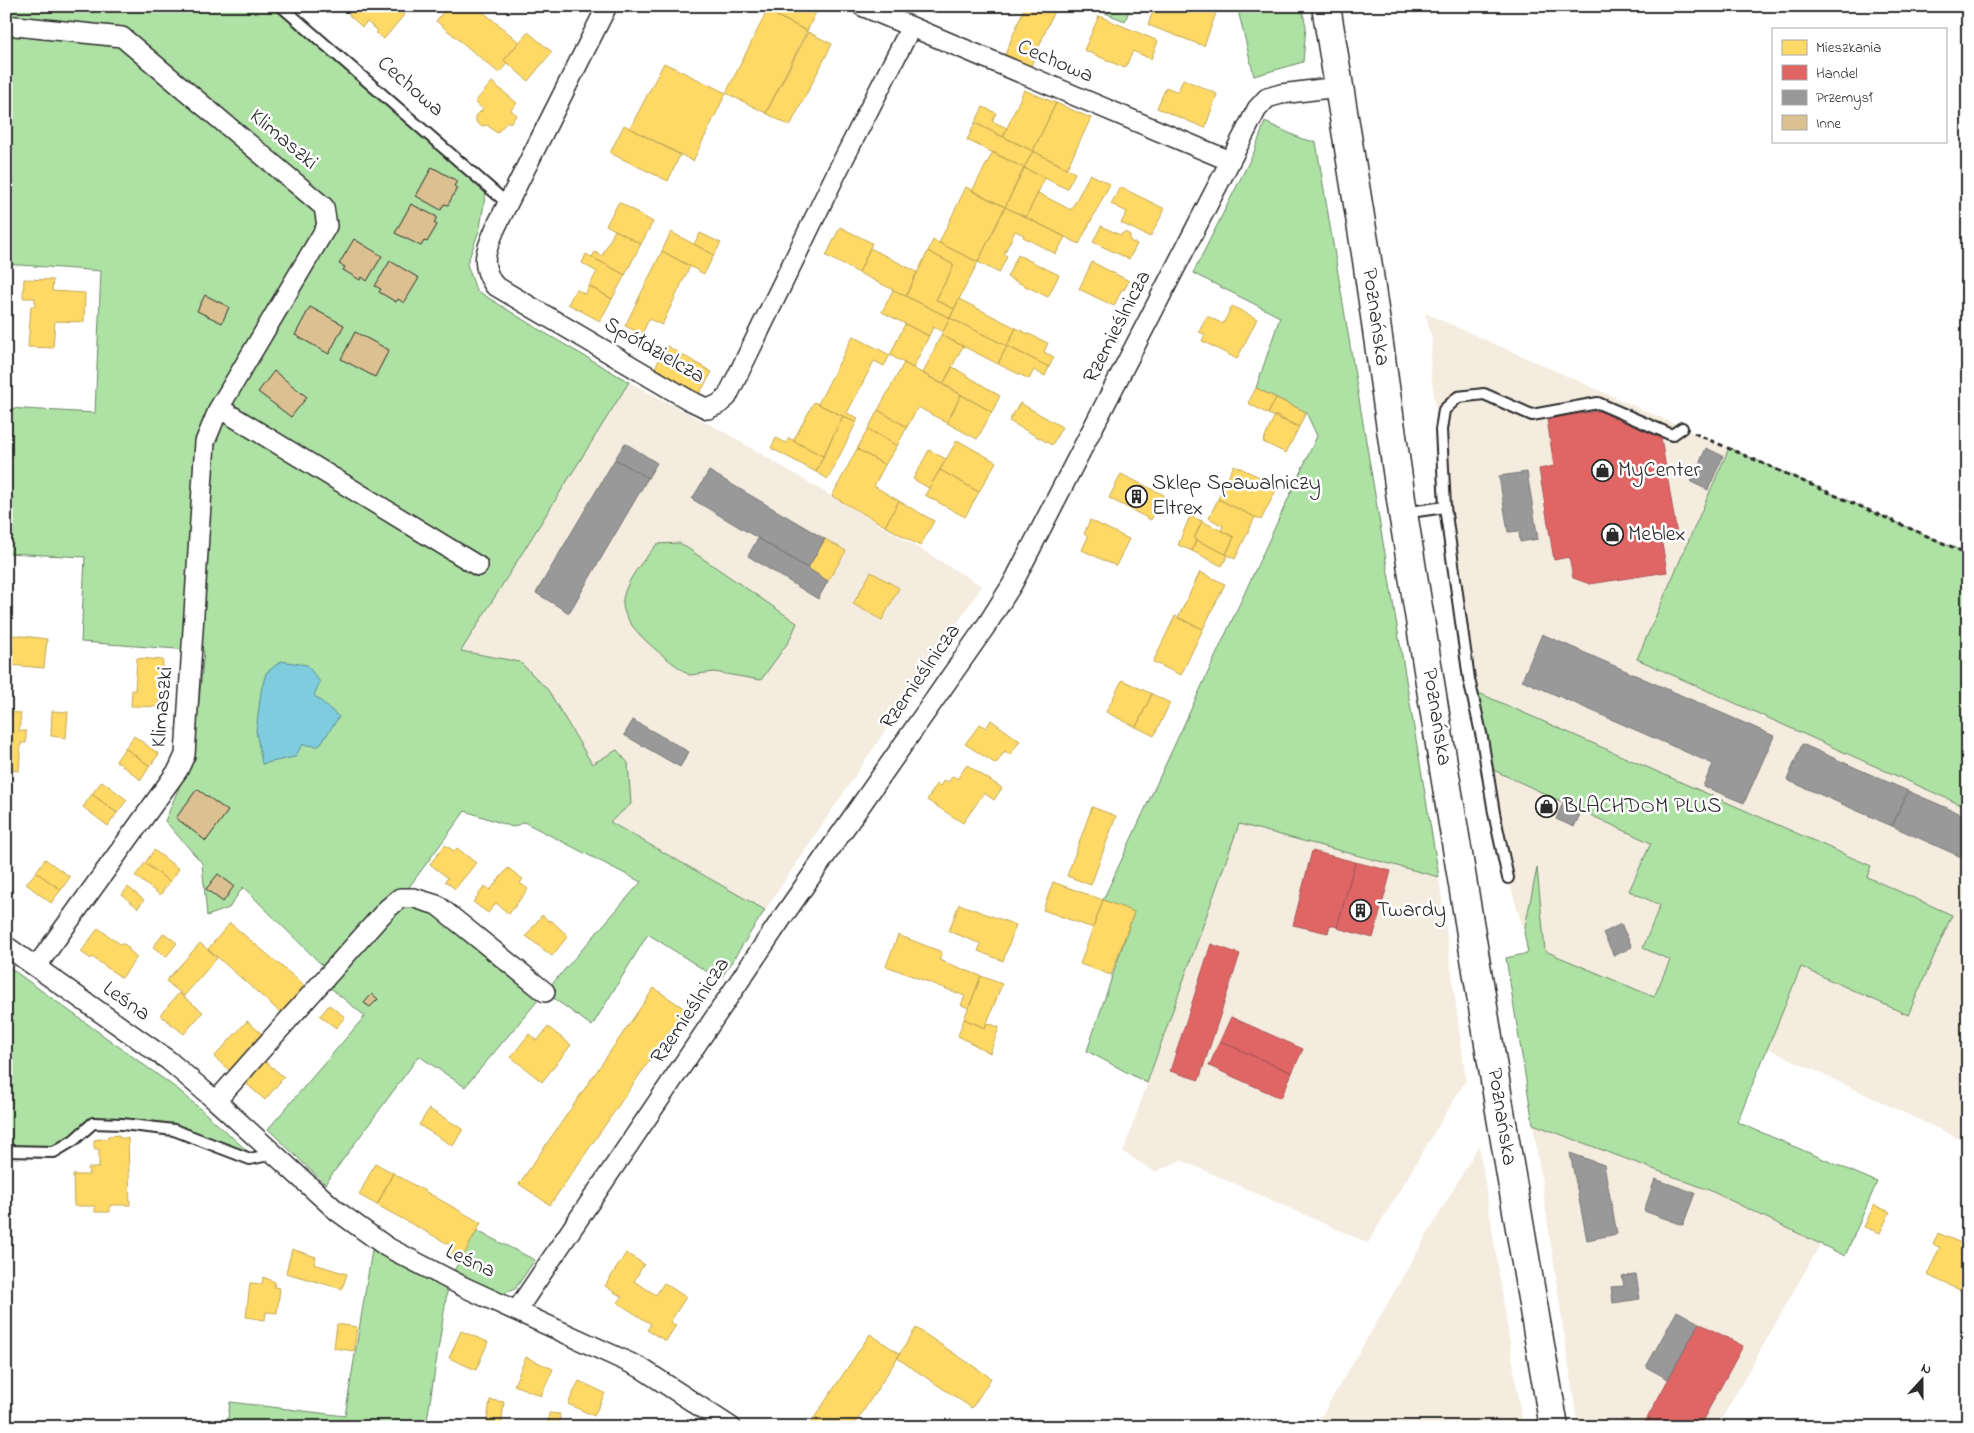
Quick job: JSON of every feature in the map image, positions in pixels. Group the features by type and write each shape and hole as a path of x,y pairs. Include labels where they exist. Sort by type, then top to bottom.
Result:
{"main road":[{"name":"Poznańska","path":"1326,6 1371,286 1403,513 1499,1108 1554,1427"}],"street":[{"name":"Spółdzielcza","path":"607,6 485,252 486,273 494,285 688,400 708,409 719,404 727,397 836,174 911,27"},
{"name":"Cechowa","path":"862,6 1230,161"},
{"name":"Klimaszki","path":"6,25 122,37 324,207 327,226 219,408 205,442 185,755 178,770 36,966"},
{"name":"Rzemieślnicza","path":"517,1310 777,926 988,623 1013,583 1257,109 1267,98 1281,94 1338,87"},
{"path":"219,408 478,566"},
{"path":"216,1101 387,909 400,898 414,898 437,905 545,992"},
{"name":"Leśna","path":"6,946 168,1060 337,1211 387,1247 464,1287 641,1368 731,1427"}],"lane":[{"name":"Cechowa","path":"281,6 508,204"},
{"path":"1508,878 1469,679 1447,534 1441,430 1444,410 1458,397 1484,394 1532,415 1598,403 1672,435 1682,428"},
{"path":"1403,513 1444,507"},
{"path":"6,1151 54,1152 74,1140 93,1123 122,1124 174,1130 250,1159 274,1154"}],"path":[{"path":"1682,428 1968,554"}],"shaded area":[{"path":"1425,313 1729,448 1637,659 1968,808 1968,1143 1767,1048 1801,967 1823,976 1952,915 1866,877 1870,866 1472,690 1430,367 1432,338"},
{"path":"629,382 726,433 982,586 765,910 610,821 628,763 618,750 592,764 548,690 461,651"},
{"path":"1487,767 1652,843 1629,891 1660,905 1643,948 1670,960 1654,997 1528,953 1524,932 1508,878"},
{"path":"1239,824 1439,877 1466,1080 1368,1243 1181,1160 1155,1172 1123,1152"},
{"path":"1533,1124 1709,1190 1821,1243 1717,1427 1578,1427"},
{"path":"1479,1145 1523,1427 1315,1427 1364,1344"}],"green space":[{"path":"7,6 281,6 487,185 480,228 467,264 476,290 629,382 461,651 520,662 548,690 592,764 617,750 628,763 631,804 610,822 765,910 720,980 648,934 592,1026 545,992 465,1087 419,1056 325,1184 268,1129 365,1016 323,982 330,973 243,887 229,908 207,916 202,863 165,821 182,780 196,731 204,651 81,642 85,557 6,553 6,408 95,413 101,271 6,264","holes":["465,811 513,827 524,822 641,882 545,992 425,900 401,898"]},
{"path":"1088,6 1131,6 1125,21"},
{"path":"1237,6 1301,6 1306,26 1303,62 1254,76"},
{"path":"1265,122 1302,139 1316,142 1439,877 1239,824 1147,1083 1087,1051 1134,912 1103,900 1317,436 1306,412 1256,388 1280,317 1193,273 1254,152"},
{"path":"1729,448 1968,554 1968,808 1637,659"},
{"path":"680,543 797,623 789,641 761,680 714,672 689,675 658,652 629,621 624,610 623,599 628,584 637,570 657,544"},
{"path":"1472,690 1871,866 1867,877 1952,915 1908,1015 1801,967 1737,1122 1877,1182 1845,1256 1709,1190 1533,1124 1506,958 1528,953 1524,932 1537,868 1545,951 1654,997 1670,960 1643,948 1660,905 1629,891 1651,843 1487,767"},
{"path":"6,965 180,1091 252,1155 174,1130 93,1123 54,1152 6,1151"},
{"path":"477,1231 535,1260 515,1289 492,1299 449,1280 426,1427 227,1427 230,1402 345,1416 374,1238 449,1279"}],"water":[{"path":"281,661 307,665 320,682 314,695 339,717 319,746 302,745 295,757 262,764 256,731 261,691 266,673"}],"building: Mieszkania":[{"path":"356,6 395,6 404,15 384,39 367,22 362,27 349,15"},
{"path":"448,6 476,6 519,42 504,60 507,63 499,73 436,21"},
{"path":"769,6 809,6 817,10 807,31 767,11"},
{"path":"1025,6 1056,6 1030,68 1004,57"},
{"path":"1155,6 1197,6 1216,13 1204,46 1148,25"},
{"path":"767,11 807,31 766,113 726,93"},
{"path":"1099,16 1158,41 1151,59 1133,51 1125,68 1084,50"},
{"path":"528,32 552,52 528,81 504,60"},
{"path":"808,32 832,44 790,126 766,113"},
{"path":"664,63 726,93 693,161 630,128"},
{"path":"1183,79 1217,94 1205,128 1157,108 1166,87 1178,92"},
{"path":"492,82 517,103 511,110 517,115 510,123 508,121 497,133 487,125 481,126 476,122 476,116 483,109 475,102"},
{"path":"1024,90 1056,103 1033,151 1003,137"},
{"path":"1056,103 1091,118 1067,168 1033,151"},
{"path":"983,107 996,113 992,121 1007,128 1003,137 975,123"},
{"path":"975,123 1033,151 1024,168 967,140"},
{"path":"624,125 680,155 668,181 610,153"},
{"path":"1033,151 1075,173 1067,189 1024,168"},
{"path":"993,152 1024,168 1005,207 972,191"},
{"path":"1024,168 1045,178 1026,217 1005,207"},
{"path":"1090,174 1110,184 1079,244 1026,217 1038,193 1071,210"},
{"path":"966,187 1005,207 978,262 939,243"},
{"path":"1120,187 1165,209 1150,237 1121,223 1127,212 1111,204"},
{"path":"619,202 653,222 641,244 606,225"},
{"path":"1005,207 1065,237 1056,254 1015,231 1004,254 1007,256 999,273 978,262"},
{"path":"1101,226 1120,235 1125,232 1130,235 1130,241 1137,244 1129,259 1093,242"},
{"path":"840,227 872,243 859,273 826,256"},
{"path":"615,230 641,244 625,275 592,257 595,252 602,256"},
{"path":"671,232 714,255 704,274 662,251"},
{"path":"700,233 721,243 714,255 694,244"},
{"path":"933,240 978,262 954,309 936,300 954,265 928,251"},
{"path":"870,248 917,272 906,296 859,273"},
{"path":"662,251 690,266 662,325 649,319 642,334 625,326"},
{"path":"928,251 954,265 936,300 954,309 950,318 906,296"},
{"path":"586,254 625,275 612,299 589,286 597,272 582,263"},
{"path":"1018,255 1059,275 1048,297 1007,277"},
{"path":"1092,262 1129,281 1124,290 1122,289 1114,306 1079,289"},
{"path":"24,279 53,280 52,291 85,293 84,322 55,321 53,348 28,347 31,306 35,306 35,298 23,298"},
{"path":"589,286 612,299 600,321 568,304 576,289 585,294"},
{"path":"893,290 950,318 943,332 933,327 929,336 882,312"},
{"path":"959,299 1016,328 1007,346 950,318"},
{"path":"1232,306 1257,319 1237,359 1202,341 1205,334 1199,332 1207,316 1223,324"},
{"path":"950,318 1007,346 998,364 941,335"},
{"path":"905,324 929,336 913,368 890,355"},
{"path":"1016,328 1048,343 1044,352 1054,357 1049,367 1007,346"},
{"path":"941,335 963,346 943,384 923,373"},
{"path":"853,336 890,355 884,366 874,361 847,413 858,418 856,423 818,404"},
{"path":"667,346 712,372 699,394 654,369"},
{"path":"1007,346 1049,367 1045,376 1034,370 1029,379 998,364"},
{"path":"904,363 961,395 947,423 918,407 907,427 878,410"},
{"path":"953,367 1000,396 992,412 943,384"},
{"path":"1256,388 1276,398 1268,414 1248,403"},
{"path":"961,395 992,412 977,439 947,423"},
{"path":"1276,398 1306,412 1299,427 1268,414"},
{"path":"814,402 843,416 823,456 793,441"},
{"path":"1020,403 1062,427 1052,445 1009,421"},
{"path":"878,410 907,427 897,446 868,429"},
{"path":"1275,415 1299,427 1286,453 1263,442"},
{"path":"843,416 856,423 828,479 816,472"},
{"path":"868,429 897,446 885,465 857,449"},
{"path":"776,438 786,443 789,438 823,456 816,472 771,448"},
{"path":"957,440 996,462 979,492 940,470"},
{"path":"857,449 885,465 874,486 899,501 885,526 832,496"},
{"path":"929,450 946,459 929,488 913,479"},
{"path":"1234,465 1278,486 1261,520 1218,499"},
{"path":"940,470 979,492 965,517 925,495"},
{"name":"Sklep Spawalniczy Eltrex","path":"1121,474 1164,495 1151,520 1109,498"},
{"path":"1218,499 1255,517 1235,559 1226,554 1234,537 1221,531 1223,526 1209,518"},
{"path":"899,501 934,521 920,546 885,526"},
{"path":"1190,516 1202,521 1194,539 1196,540 1192,551 1178,545"},
{"path":"1090,520 1129,539 1116,566 1082,550 1088,537 1084,534"},
{"path":"1202,521 1234,537 1226,554 1194,539"},
{"path":"825,539 846,551 828,581 808,568"},
{"path":"1196,540 1228,555 1222,566 1192,551"},
{"path":"871,572 899,588 882,620 853,604"},
{"path":"1200,572 1225,584 1203,629 1178,618"},
{"path":"1175,616 1203,629 1181,675 1153,662"},
{"path":"6,634 47,639 44,668 9,665 11,649 6,649"},
{"path":"137,658 163,660 158,707 131,706 132,690 135,690"},
{"path":"1122,680 1152,694 1136,727 1106,712"},
{"path":"1152,694 1170,703 1154,736 1136,727"},
{"path":"52,711 68,712 66,738 51,736"},
{"path":"6,712 21,713 19,731 26,731 26,743 21,743 19,771 12,770 11,781 6,781"},
{"path":"991,720 1020,741 1010,755 1005,751 996,764 965,744 980,724 986,728"},
{"path":"134,736 159,754 150,766 125,748"},
{"path":"125,748 150,766 141,780 116,761"},
{"path":"967,765 1002,788 994,800 984,793 963,823 927,800 937,784 940,786 944,780 948,782 953,776 957,779"},
{"path":"102,781 127,800 117,813 92,794"},
{"path":"92,794 117,813 108,826 83,807"},
{"path":"1092,807 1116,816 1091,885 1067,876"},
{"path":"445,845 454,851 457,848 476,863 455,889 445,881 448,878 430,864"},
{"path":"154,850 179,869 170,882 145,863"},
{"path":"45,859 70,877 61,890 36,872"},
{"path":"145,863 170,882 160,895 135,876"},
{"path":"508,868 523,879 520,883 528,889 509,914 496,903 488,913 473,902 485,886 490,890"},
{"path":"36,872 61,890 51,903 26,884"},
{"path":"1053,882 1103,900 1093,928 1043,910"},
{"path":"128,887 144,900 138,908 122,895"},
{"path":"1103,900 1134,912 1111,975 1080,964"},
{"path":"959,904 1016,925 1003,961 978,951 981,944 949,931"},
{"path":"542,915 550,922 551,920 568,936 552,956 526,936"},
{"path":"230,923 305,986 281,1013 208,949"},
{"path":"98,928 120,944 124,944 137,957 122,978 92,957 91,959 81,952"},
{"path":"164,933 177,943 166,957 153,947"},
{"path":"898,935 942,952 939,960 981,976 969,1008 961,1005 965,996 886,966"},
{"path":"200,943 217,958 184,996 166,981"},
{"path":"981,976 1002,984 985,1028 964,1019"},
{"path":"654,988 685,1009 550,1205 519,1184"},
{"path":"179,993 203,1012 184,1034 160,1015"},
{"path":"329,1005 345,1017 336,1028 320,1016"},
{"path":"964,1019 985,1028 987,1023 999,1027 990,1053 958,1036"},
{"path":"247,1021 262,1034 230,1071 214,1057"},
{"path":"548,1027 571,1045 542,1082 511,1057 529,1034 537,1041"},
{"path":"261,1058 284,1077 265,1100 242,1080"},
{"path":"429,1109 463,1129 453,1146 419,1125"},
{"path":"119,1135 119,1138 128,1138 130,1205 110,1205 110,1212 95,1212 95,1206 74,1206 73,1175 89,1175 88,1168 99,1168 99,1149 94,1149 94,1140"},
{"path":"375,1163 393,1173 377,1205 359,1195"},
{"path":"393,1173 481,1223 461,1260 450,1253 454,1247 377,1205"},
{"path":"1874,1205 1890,1212 1880,1233 1864,1227"},
{"path":"1938,1233 1968,1246 1968,1273 1966,1272 1964,1277 1967,1281 1962,1291 1927,1275 1940,1247 1933,1245"},
{"path":"292,1249 316,1257 314,1264 347,1274 342,1289 286,1273"},
{"path":"626,1253 644,1264 634,1281 656,1295 664,1283 686,1297 670,1322 676,1325 666,1341 647,1330 651,1324 618,1303 622,1297 605,1286"},
{"path":"263,1277 275,1282 274,1287 280,1288 277,1313 266,1312 265,1320 246,1317 250,1283 262,1284"},
{"path":"337,1324 357,1327 354,1351 334,1348"},
{"path":"916,1328 991,1378 972,1408 897,1358"},
{"path":"461,1331 488,1342 476,1370 449,1358"},
{"path":"870,1334 900,1354 853,1427 808,1427"},
{"path":"526,1357 553,1369 541,1396 514,1385"},
{"path":"579,1381 605,1393 594,1416 568,1404"},
{"path":"490,1400 504,1402 501,1427 486,1427"},
{"path":"549,1413 560,1414 559,1427 547,1427"}],"building: Handel":[{"path":"1599,411 1661,438 1677,535 1661,538 1667,572 1590,584 1573,578 1569,557 1554,560 1539,469 1554,466 1547,419"},
{"name":"BLACHDOM PLUS","path":"1552,798 1555,815 1542,816 1540,800"},
{"path":"1312,851 1355,862 1337,927 1330,925 1328,933 1293,925"},
{"name":"Twardy","path":"1355,862 1391,871 1373,938 1337,928"},
{"path":"1211,944 1240,954 1199,1080 1170,1071"},
{"path":"1231,1017 1303,1049 1292,1073 1220,1041"},
{"path":"1220,1041 1292,1073 1281,1098 1209,1066"},
{"path":"1699,1323 1743,1346 1699,1427 1644,1427 1644,1424"}],"building: Przemysł":[{"path":"625,443 657,463 648,478 615,459"},
{"path":"1706,448 1723,456 1708,490 1691,482"},
{"path":"615,459 648,478 569,613 536,593"},
{"path":"709,471 825,539 808,568 692,499"},
{"path":"1527,472 1538,539 1520,542 1519,531 1508,532 1499,476"},
{"path":"758,538 828,581 818,599 748,556"},
{"path":"1542,634 1774,736 1744,803 1703,786 1713,764 1522,680"},
{"path":"633,720 689,752 680,767 624,735"},
{"path":"1802,744 1908,791 1892,826 1787,780"},
{"path":"1908,791 1968,817 1968,860 1892,826"},
{"path":"1563,803 1582,810 1574,827 1556,819"},
{"path":"1621,924 1632,947 1614,956 1603,933"},
{"path":"1570,1153 1604,1165 1617,1234 1587,1240"},
{"path":"1655,1179 1695,1193 1683,1225 1644,1211"},
{"path":"1636,1275 1640,1299 1613,1303 1611,1287 1624,1286 1622,1276"},
{"path":"1677,1311 1699,1323 1668,1379 1646,1367"}],"building: Inne":[{"path":"432,167 457,181 454,186 457,188 448,205 444,204 441,210 416,196"},
{"path":"411,204 437,217 434,223 437,225 427,242 424,241 421,246 395,233"},
{"path":"354,239 382,256 367,281 362,277 360,280 343,270 345,267 339,264"},
{"path":"390,261 419,278 404,303 398,299 396,302 379,292 381,289 375,286"},
{"path":"205,295 229,307 222,323 197,311"},
{"path":"310,307 344,325 329,354 295,335"},
{"path":"355,332 389,350 375,377 341,359"},
{"path":"274,371 307,397 291,417 258,392"},
{"path":"197,789 228,811 206,841 176,818"},
{"path":"218,874 234,886 223,902 206,889"},
{"path":"372,994 378,999 370,1007 364,1003"}],"place":[{"name":"MyCenter","path":"1602,471"},
{"name":"Sklep Spawalniczy Eltrex","path":"1136,497"},
{"name":"Meblex","path":"1612,535"},
{"name":"BLACHDOM PLUS","path":"1547,807"},
{"name":"Twardy","path":"1361,911"}]}
